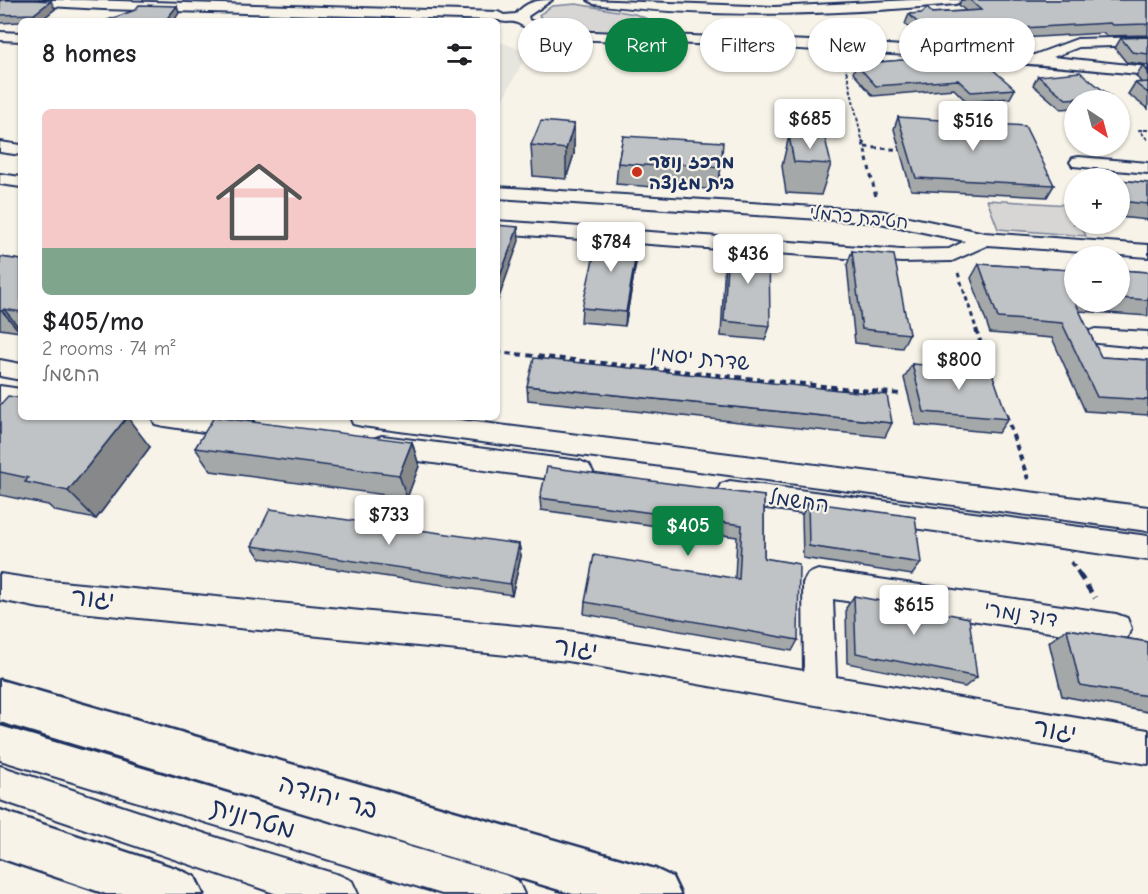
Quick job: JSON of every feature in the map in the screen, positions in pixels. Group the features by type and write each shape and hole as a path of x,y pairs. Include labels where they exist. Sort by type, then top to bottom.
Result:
{"highway":[{"path":"0,406 18,403"},
{"name":"בר יהודה","path":"0,701 655,894"},
{"path":"0,834 178,894"}],"street":[{"path":"12,0 372,11 424,15 502,12"},
{"path":"456,7 502,12 509,19 522,15 526,9 545,0"},
{"path":"594,0 670,10 745,13 856,10 956,0"},
{"path":"664,0 735,4 864,0"},
{"path":"395,12 486,3"},
{"path":"336,18 372,11"},
{"path":"502,12 508,29 535,39 573,42 605,39"},
{"path":"522,15 525,24 555,33 605,36"},
{"path":"0,36 18,37"},
{"path":"688,39 808,45"},
{"path":"1037,58 1077,43 1148,42"},
{"path":"1077,43 1075,53 1101,65"},
{"path":"887,49 1037,58 1148,70"},
{"path":"0,147 18,150"},
{"path":"1079,162 1148,168"},
{"path":"0,179 18,182"},
{"name":"חטיבת כרמלי","path":"500,192 880,217 985,239 1148,251"},
{"path":"500,227 902,256 952,255 985,239"},
{"path":"1095,338 1148,340"},
{"path":"0,368 18,371"},
{"path":"0,395 18,398"},
{"path":"187,420 271,431"},
{"name":"החשמל","path":"385,420 1148,519"},
{"path":"354,442 602,475"},
{"name":"החשמל","path":"709,489 1148,548"},
{"name":"דוד נמרי","path":"820,690 818,583 1116,628"},
{"name":"יגור","path":"0,587 40,594 568,646 1148,747"},
{"name":"מטרונית","path":"0,743 505,894"},
{"name":"מטרונית","path":"0,783 227,860 339,894"}],"path":[{"path":"846,72 880,217"},
{"path":"1148,130 1139,130 1148,140"},
{"path":"865,147 912,150"},
{"path":"952,255 994,383"},
{"name":"שדרת יסמין","path":"500,352 900,394"},
{"path":"1002,405 1037,504"},
{"path":"1053,535 1116,628"}],"shaded area":[{"path":"576,4 635,14 645,18 605,18 605,32 593,32 593,18 541,18 539,15 552,6"},
{"path":"500,42 518,48 518,71 500,104"},
{"path":"987,200 1064,205 1064,234 1085,234 1086,236 998,229"}],"building":[{"path":"0,0 51,1 34,14 0,15"},
{"path":"970,0 1148,0 1148,24 1112,25 1110,23 1035,27 1035,18 913,18 909,14 922,13 927,8 932,13 981,10"},
{"path":"139,5 177,6 167,18 113,18 135,10"},
{"path":"1148,37 1148,54 1132,52 1121,38"},
{"path":"899,60 899,72 996,72 1015,89 971,92 958,80 876,86 863,72 887,72 887,61"},
{"path":"1080,72 1102,90 1064,90 1064,97 1038,76"},
{"path":"1148,82 1148,93 1135,83"},
{"path":"898,117 1025,126 1054,185 916,178"},
{"path":"541,121 574,124 566,149 531,145"},
{"path":"623,136 723,142 721,168 657,162 656,166 618,163"},
{"path":"789,136 825,138 831,164 794,162"},
{"path":"1130,181 1148,183 1148,204 1130,202"},
{"path":"500,225 518,227 500,276"},
{"path":"599,233 639,237 626,312 582,308"},
{"path":"728,244 769,248 770,326 724,321"},
{"path":"852,251 894,255 909,334 862,329"},
{"path":"0,257 18,260 18,311 4,309 0,311"},
{"path":"979,264 1064,270 1064,312 1080,312 1101,357 1148,360 1148,400 1097,397 1062,323 998,318"},
{"path":"1130,271 1148,272 1148,300 1130,299"},
{"path":"534,358 887,395 892,423 527,386"},
{"path":"912,364 991,370 1008,419 924,412"},
{"path":"8,396 18,398 18,420 125,420 68,491 25,482 28,478 0,472 0,405"},
{"path":"212,420 238,420 412,442 399,475 195,448"},
{"path":"547,467 764,496 764,558 799,564 798,640 585,602 594,555 739,579 742,525 540,498"},
{"path":"808,502 915,517 921,563 809,546"},
{"path":"270,509 519,544 510,584 252,546"},
{"path":"854,596 969,618 977,677 856,653"},
{"path":"1067,629 1148,642 1148,696 1080,685"}],"place":[{"name":"מרכז נוער בית מגנצה","path":"637,172"}]}
